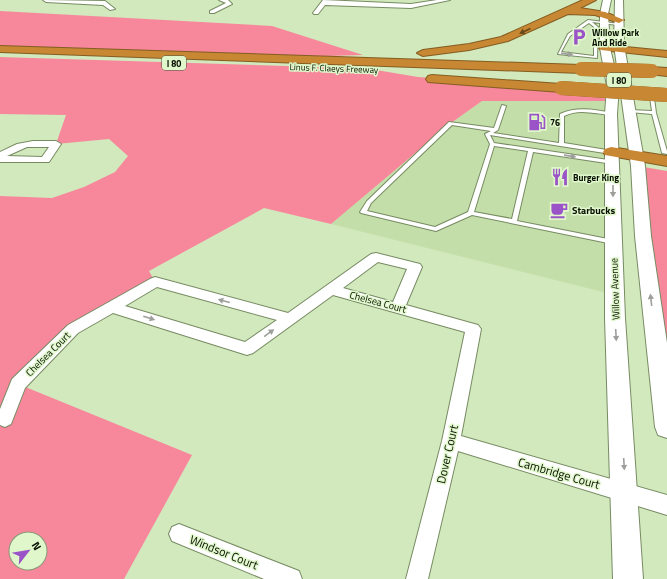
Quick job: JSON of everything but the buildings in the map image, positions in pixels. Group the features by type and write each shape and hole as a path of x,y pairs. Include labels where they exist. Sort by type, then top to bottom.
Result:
{"highway":[{"path":"252,58 286,53 402,54 469,48 504,39 591,0"},
{"path":"560,14 576,11 618,22"},
{"path":"605,48 667,54"},
{"name":"Linus F. Claeys Freeway","path":"0,49 252,58 659,78 667,72"},
{"name":"Linus F. Claeys Freeway","path":"0,57 580,74"},
{"path":"370,69 403,76"},
{"path":"418,78 667,95"},
{"path":"612,157 637,161 667,171"},
{"path":"637,161 666,157"}],"main road":[{"name":"Willow Avenue","path":"607,0 604,18 605,48 613,86 611,114 616,318 628,579"},
{"path":"620,0 618,22 620,49 637,161 644,244 667,427"}],"street":[{"path":"46,0 105,3 112,9"},
{"path":"212,12 229,4 228,2 222,0"},
{"path":"316,13 325,1 411,6 446,0"},
{"path":"0,156 16,146 29,143 56,144 45,160 0,159"},
{"path":"112,307 247,349 288,318 376,258 415,267 398,308"},
{"name":"Chelsea Court","path":"5,419 18,384 73,329 155,282 288,318"},
{"name":"Chelsea Court","path":"331,290 473,329"},
{"name":"Dover Court","path":"417,579 451,441 473,329"},
{"name":"Cambridge Court","path":"451,441 667,505"},
{"name":"Windsor Court","path":"179,534 290,579"}],"lane":[{"path":"589,21 596,27 596,57 559,53 569,35 589,21 604,18"},
{"path":"652,98 654,113 666,157"},
{"path":"487,134 496,130 504,106"},
{"path":"561,145 562,116 567,112 578,110 611,114"},
{"path":"629,111 654,113"},
{"path":"496,130 452,123 369,202 363,212 436,229 471,213 614,243"},
{"path":"487,134 561,145 612,157"},
{"path":"471,213 492,144 487,134"},
{"path":"492,144 531,150 612,157"},
{"path":"514,222 531,150"}],"shaded area":[{"path":"0,11 272,26 363,55 251,58 0,49"},
{"path":"0,57 370,69 418,77 612,91 611,101 482,101 451,123 331,224 264,208 149,271 155,282 73,329 18,384 192,455 124,579 0,579 0,196 52,198 84,187 115,172 128,156 109,139 56,144 66,115 0,114"},
{"path":"482,101 611,101 615,295 331,224 451,123"},
{"path":"638,166 667,171 667,427"}],"place":[{"name":"Willow Park And Ride","path":"579,37"},
{"name":"76","path":"537,122"},
{"name":"Burger King","path":"560,177"},
{"name":"Starbucks","path":"559,210"}]}
